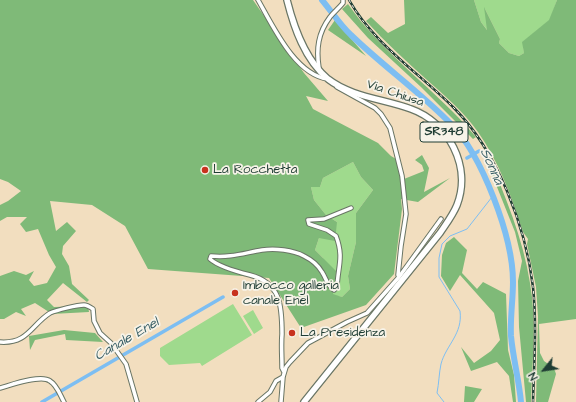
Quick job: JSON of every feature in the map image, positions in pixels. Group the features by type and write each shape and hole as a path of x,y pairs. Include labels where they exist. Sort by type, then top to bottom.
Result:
{"main road":[{"name":"Via Chiusa","path":"286,0 302,44 311,61 320,71 330,80 355,92 412,109 428,117 443,130 452,143 458,154 461,171 461,186 457,204 440,233 304,402"}],"street":[{"path":"258,0 287,49 307,70 330,80 341,90 375,108 390,128 402,176 406,214 401,246 399,277"},
{"path":"320,71 317,59 317,45 320,34 331,17 343,3 343,0"},
{"path":"284,372 282,368 281,306 274,290 266,281 231,270 210,258 211,256 225,257 264,250 293,252 303,256 317,265 322,271 330,288 334,290 336,287 341,258 340,248 336,236 327,230 309,224 308,220 324,219 351,208"},
{"path":"281,402 284,372 290,362 308,344 347,322 367,313 399,277 441,219"},
{"path":"0,342 10,342 24,337 51,313 85,305 93,308 94,321 100,333 118,350 126,364 137,402"},
{"path":"258,402 270,392 276,381 283,377"},
{"path":"0,388 41,378 50,380 64,402"}],"green space":[{"path":"0,0 253,0 304,73 328,101 306,96 313,109 378,143 396,159 404,179 424,171 422,165 415,160 422,155 429,168 424,192 450,178 418,202 401,199 402,209 394,274 366,305 301,328 269,278 148,269 125,226 92,205 50,201 56,231 67,222 76,231 63,246 62,254 69,266 72,284 89,300 87,302 63,283 47,300 54,307 88,306 89,312 52,314 35,303 21,309 26,316 16,312 4,319 0,319 0,276 14,271 26,275 34,271 29,280 34,286 47,283 56,267 38,229 26,232 20,224 27,217 7,217 0,221 0,205 21,191 8,182 0,179","holes":["353,162 361,177 373,190 356,213 356,242 348,276 350,289 342,297 333,294 336,271 315,250 319,238 335,241 337,222 326,215 314,200 311,187 320,187 323,178"]},
{"path":"404,0 474,0 481,22 487,30 484,7 500,39 499,43 509,53 519,56 524,53 522,42 549,20 557,0 576,0 576,319 539,324 540,353 544,361 554,368 556,374 548,402 536,402 538,317 536,287 527,244 528,239 523,232 499,168 486,144 467,118 366,21 371,17 388,33 405,24"},
{"path":"474,0 557,0 550,20 523,42 524,53 519,56 509,53 499,43 500,39 485,9 488,31 481,22"},
{"path":"348,4 377,40 444,103 476,137 473,139 421,87 368,38 342,9"},
{"path":"335,20 366,56 328,30"},
{"path":"488,155 518,234 530,283 534,328 531,402 526,402 519,327 518,281 522,261 515,232 485,157"},
{"path":"353,162 361,177 373,190 356,213 356,242 348,276 350,289 342,297 333,295 323,258 315,250 319,238 337,222 326,215 314,200 311,187 320,187 323,178"},
{"path":"454,237 467,250 462,273 477,289 483,282 506,294 508,350 514,375 516,402 513,402 509,376 497,362 471,371 461,347 474,363 491,351 500,340 494,313 460,275 450,291 441,276 442,255 446,243"},
{"path":"233,304 252,335 202,366 200,363 169,365 160,356 160,348"},
{"path":"253,310 263,328 254,334 243,316"},
{"path":"64,330 95,333 103,342 66,340 65,334 35,340 30,350 29,336"},
{"path":"465,386 482,389 474,402 464,402"}],"waterway":[{"name":"Sonna","path":"322,0 351,35 427,101 451,124 463,138 474,155 494,198 502,220 512,264 513,282 511,336 521,402"},
{"name":"Canale Enel","path":"467,158 479,151"},
{"path":"444,402 437,393 441,364 446,351 457,333 460,311 439,277 439,258 442,244 450,236 467,229 492,197"},
{"name":"Canale Enel","path":"42,402 223,297"}],"railway":[{"path":"349,0 359,16 384,44 454,108 469,126 484,146 507,191 524,240 533,287 535,330 533,402"}],"place":[{"name":"La Rocchetta","path":"205,170"},
{"name":"Imbocco galleria canale Enel","path":"235,293"},
{"name":"La Presidenza","path":"292,333"}]}
